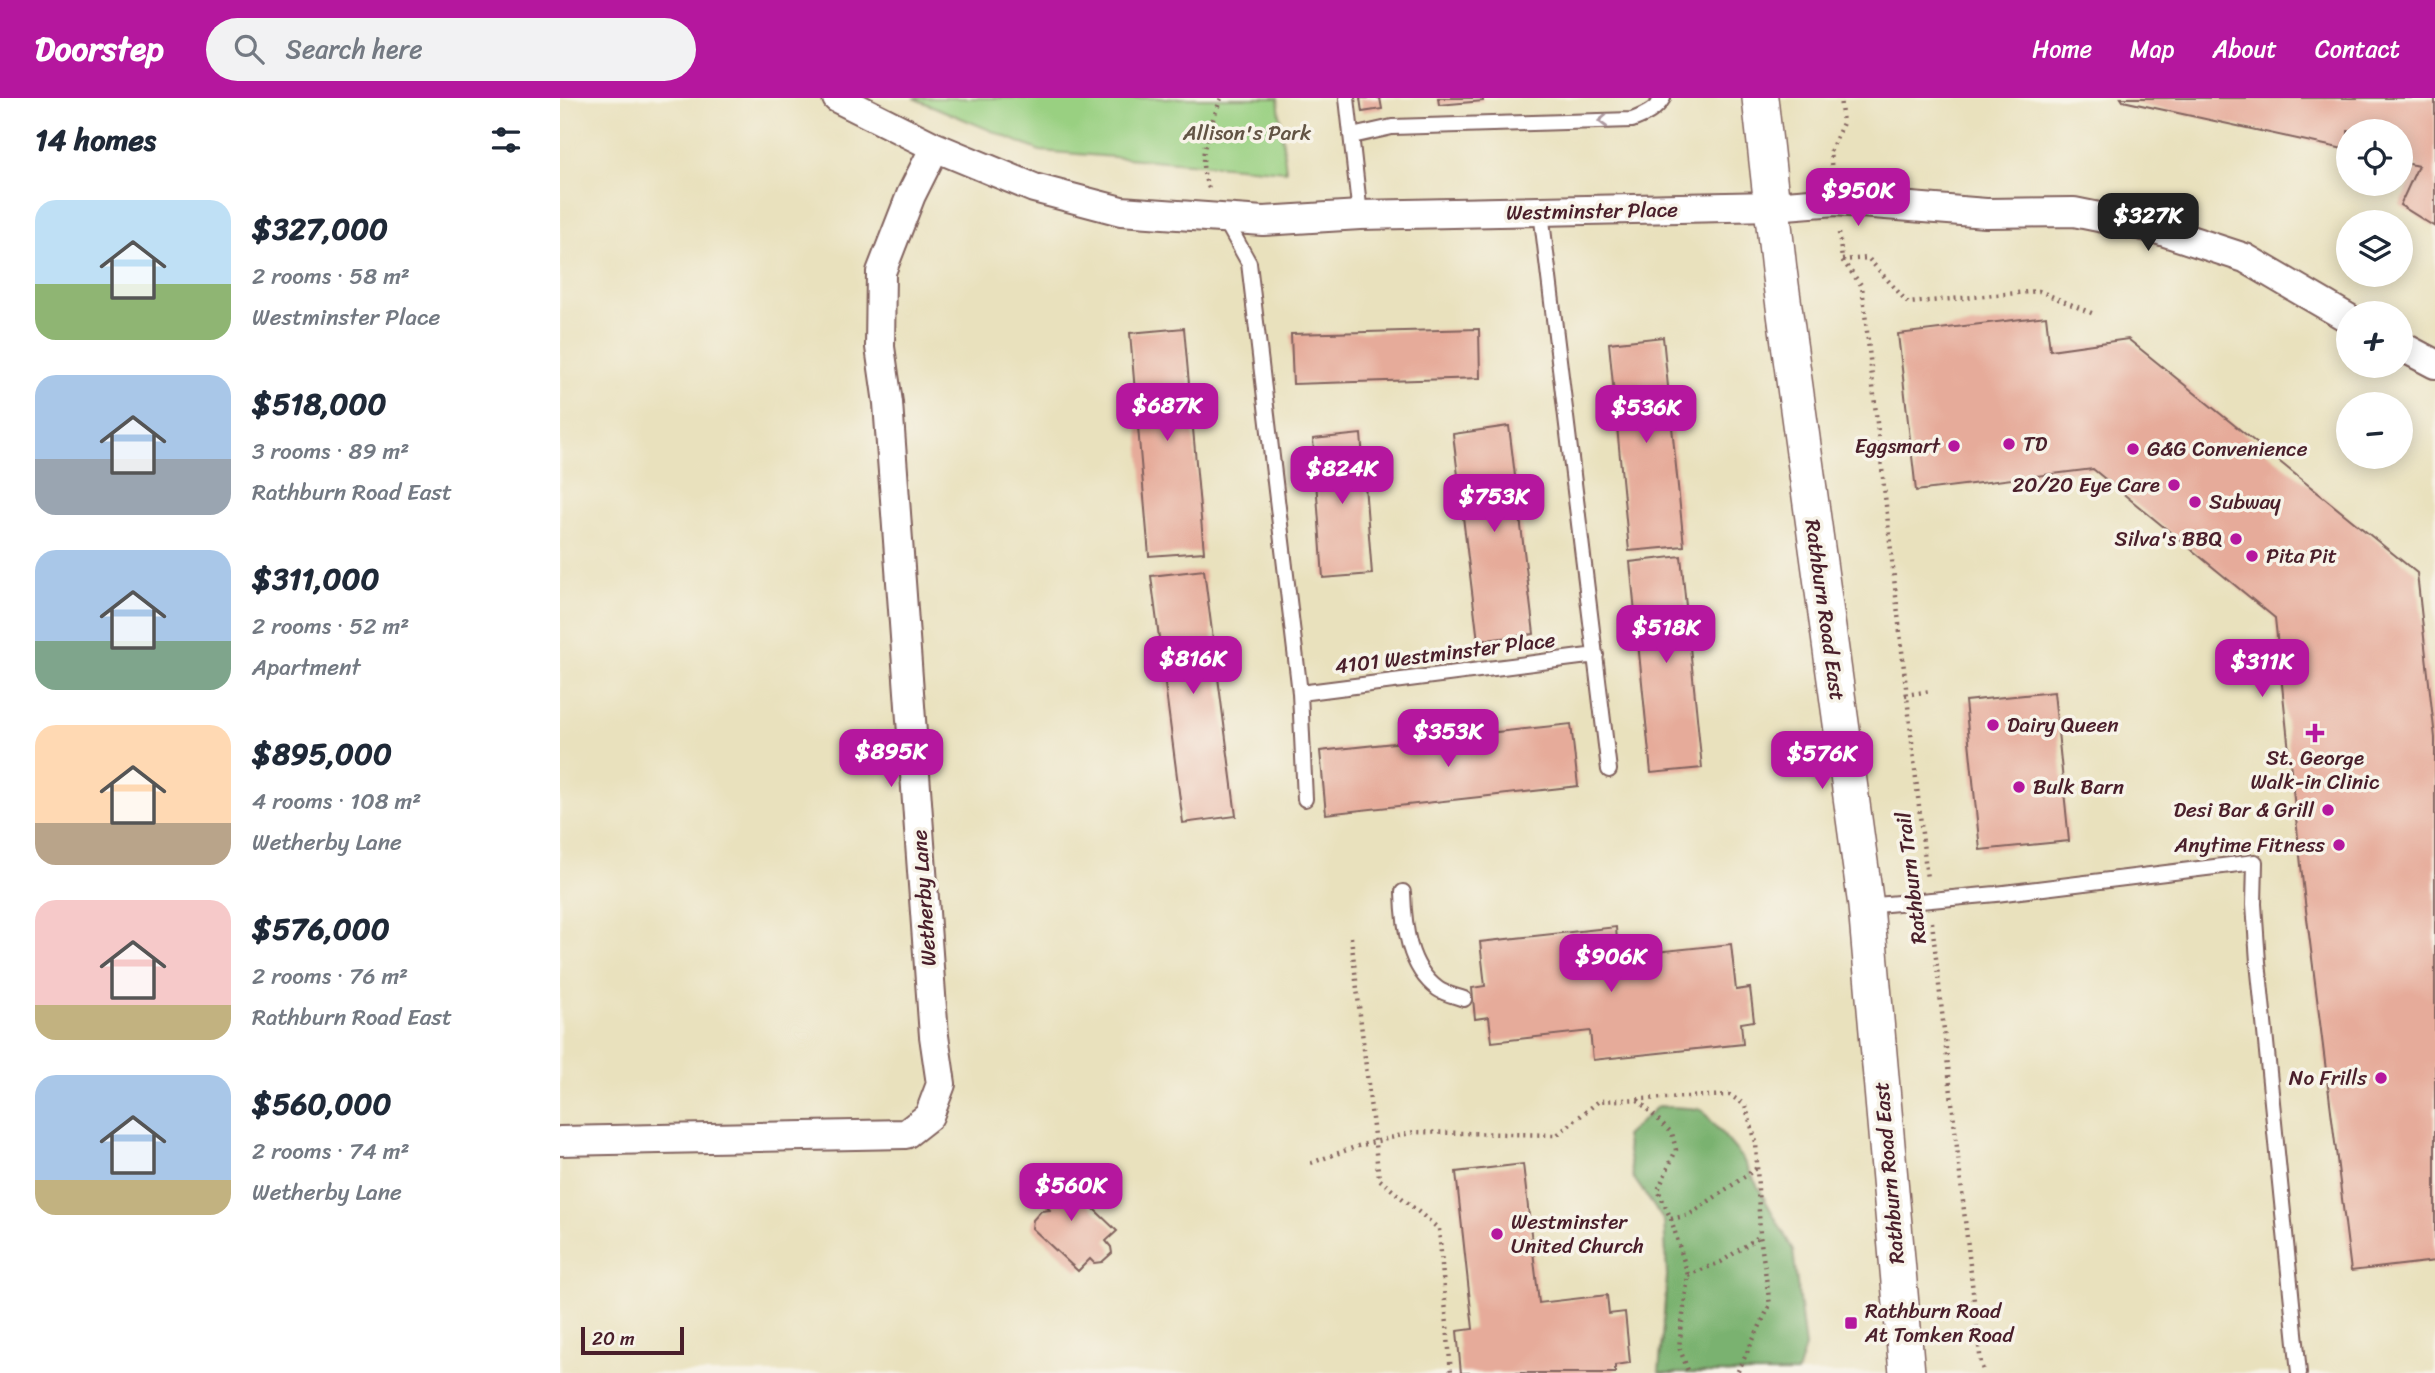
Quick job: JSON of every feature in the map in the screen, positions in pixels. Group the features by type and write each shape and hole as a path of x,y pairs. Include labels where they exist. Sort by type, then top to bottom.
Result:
{"street":[{"name":"Westminster Place","path":"837,98 935,146 1034,188 1121,211 1264,221 1360,215 1773,206 1836,201 1986,212 2074,212 2153,229 2245,258 2336,311"},
{"name":"Rathburn Road East","path":"1760,98 1779,270 1866,906 1907,1373"},
{"name":"Wetherby Lane","path":"560,1141 906,1134 929,1116 941,1084 934,1036 888,403 880,347 881,272 911,195 935,146"},
{"path":"2413,352 2435,364"}],"lane":[{"path":"1347,98 1360,215"},
{"path":"1352,136 1392,127 1632,120 1647,114 1663,98"},
{"path":"1541,212 1609,770"},
{"path":"1224,218 1250,263 1300,693 1305,799"},
{"name":"4101 Westminster Place","path":"1300,693 1595,655"},
{"path":"1866,906 1996,894 2255,862 2254,904 2258,961 2299,1373"},
{"path":"1403,892 1404,924 1413,955 1424,977 1440,991 1464,999"}],"path":[{"path":"1221,98 1204,146 1205,180 1224,218"},
{"path":"1830,152 1843,124 1840,98"},
{"name":"Rathburn Trail","path":"1984,1373 1905,695 1862,286 1842,260 1868,258 1908,303 2039,291 2094,314"},
{"path":"1905,695 1931,691"},
{"path":"1351,937 1379,1179 1439,1229 1451,1373"},
{"path":"1311,1163 1414,1132 1557,1136 1599,1101 1730,1095 1745,1105 1756,1142 1760,1236 1770,1305 1737,1373"},
{"path":"1637,1099 1672,1133 1676,1150 1658,1191 1671,1219 1688,1275 1679,1346 1689,1373"},
{"path":"1671,1219 1689,1215 1758,1168"},
{"path":"1688,1275 1721,1262 1760,1236"}],"green space":[{"name":"Allison's Park","path":"913,98 1278,98 1286,171 1040,151"},
{"path":"1658,1106 1701,1109 1741,1156 1793,1250 1805,1347 1797,1373 1659,1373 1667,1276 1664,1221 1633,1177 1625,1136"}],"building":[{"path":"1360,98 1380,98 1382,109 1362,112"},
{"path":"1438,98 1483,98 1483,101 1439,105"},
{"path":"2121,98 2435,98 2435,227 2413,213 2413,210 2400,205 2404,196 2413,196 2413,177 2418,166 2413,165 2413,119 2336,119 2336,147 2123,101"},
{"path":"2046,316 2050,350 2128,339 2417,573 2435,738 2435,1261 2351,1271 2304,894 2275,618 2093,469 1916,491 1898,334"},
{"path":"1184,328 1204,552 1149,556 1130,333"},
{"path":"1479,329 1480,378 1293,384 1291,334"},
{"path":"1663,337 1684,546 1629,551 1609,343"},
{"path":"1509,426 1534,634 1478,641 1453,434"},
{"path":"1361,434 1372,574 1323,578 1313,439"},
{"path":"1681,556 1702,768 1651,773 1630,562"},
{"path":"1204,570 1236,816 1183,823 1151,576"},
{"path":"2054,692 2069,841 1980,850 1965,701"},
{"path":"1571,724 1578,786 1326,814 1320,751"},
{"path":"1616,927 1618,956 1731,944 1736,990 1750,988 1754,1021 1741,1023 1743,1044 1593,1060 1590,1031 1492,1042 1489,1017 1475,1019 1472,988 1485,986 1480,942"},
{"name":"Westminster United Church","path":"1523,1164 1539,1303 1607,1295 1609,1314 1625,1312 1630,1363 1615,1365 1615,1373 1461,1373 1457,1331 1473,1329 1456,1172"},
{"path":"1051,1168 1117,1231 1106,1241 1112,1253 1102,1262 1094,1263 1090,1259 1078,1271 1032,1228 1033,1220 1041,1211 1050,1210 1030,1190"}],"place":[{"name":"TD","path":"2009,444"},
{"name":"Eggsmart","path":"1954,446"},
{"name":"G&G Convenience","path":"2133,449"},
{"name":"20/20 Eye Care","path":"2174,485"},
{"name":"Subway","path":"2195,502"},
{"name":"Silva's BBQ","path":"2236,539"},
{"name":"Pita Pit","path":"2252,556"},
{"name":"Dairy Queen","path":"1993,725"},
{"name":"St. George Walk-in Clinic","path":"2315,733"},
{"name":"Bulk Barn","path":"2019,787"},
{"name":"Desi Bar & Grill","path":"2328,810"},
{"name":"Anytime Fitness","path":"2339,845"},
{"name":"No Frills","path":"2381,1078"},
{"name":"Westminster United Church","path":"1497,1234"},
{"name":"Rathburn Road At Tomken Road","path":"1851,1323"}]}
